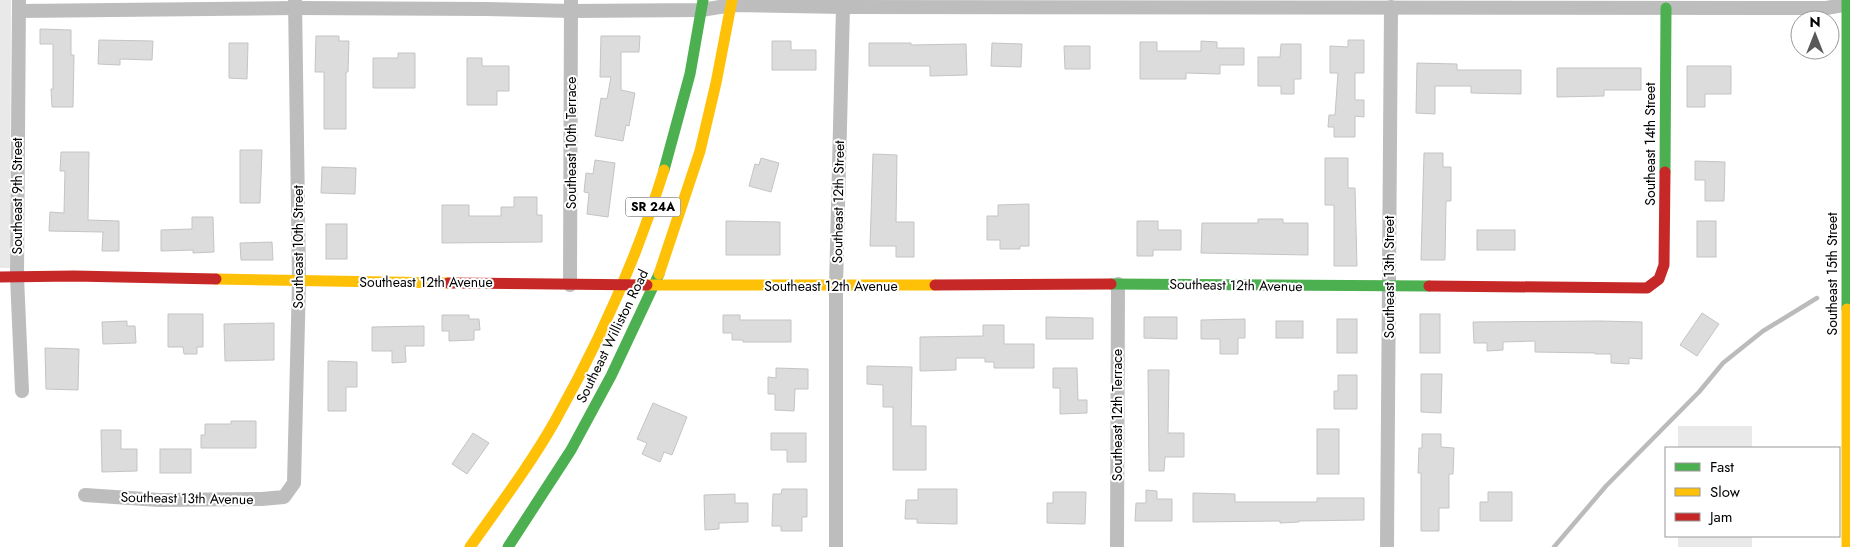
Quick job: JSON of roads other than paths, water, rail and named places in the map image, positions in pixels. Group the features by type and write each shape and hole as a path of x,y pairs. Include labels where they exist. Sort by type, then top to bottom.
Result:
{"main road":[{"name":"Southeast Williston Road","path":"514,545 571,450 616,368 655,285 700,151 732,2"},
{"name":"Southeast 15th Street","path":"1847,547 1849,504 1848,3"},
{"name":"Southeast Williston Road","path":"470,547 540,448 576,385 625,285 652,211 672,147 689,80 702,5"},
{"name":"Southeast 14th Street","path":"1659,279 1664,265 1666,8"},
{"name":"Southeast 12th Avenue","path":"0,277 74,276 570,285 1118,284 1647,288 1659,279"}],"street":[{"path":"19,5 295,4 476,8 702,5 732,2 842,7 1826,8 1848,3"},
{"name":"Southeast 10th Street","path":"287,492 294,483 299,281 295,4"},
{"name":"Southeast 9th Street","path":"19,5 17,277 22,391"},
{"name":"Southeast 10th Terrace","path":"570,285 571,6"},
{"name":"Southeast 12th Street","path":"836,547 836,286 842,7"},
{"name":"Southeast 13th Street","path":"1387,547 1391,7"},
{"name":"Southeast 12th Terrace","path":"1117,547 1118,284"},
{"name":"Southeast 13th Avenue","path":"85,495 159,500 262,499 284,497 287,492"},
{"path":"485,528 514,545"}],"waterway":[{"path":"1554,547 1606,486 1699,392 1723,363 1763,331 1817,298"}]}
